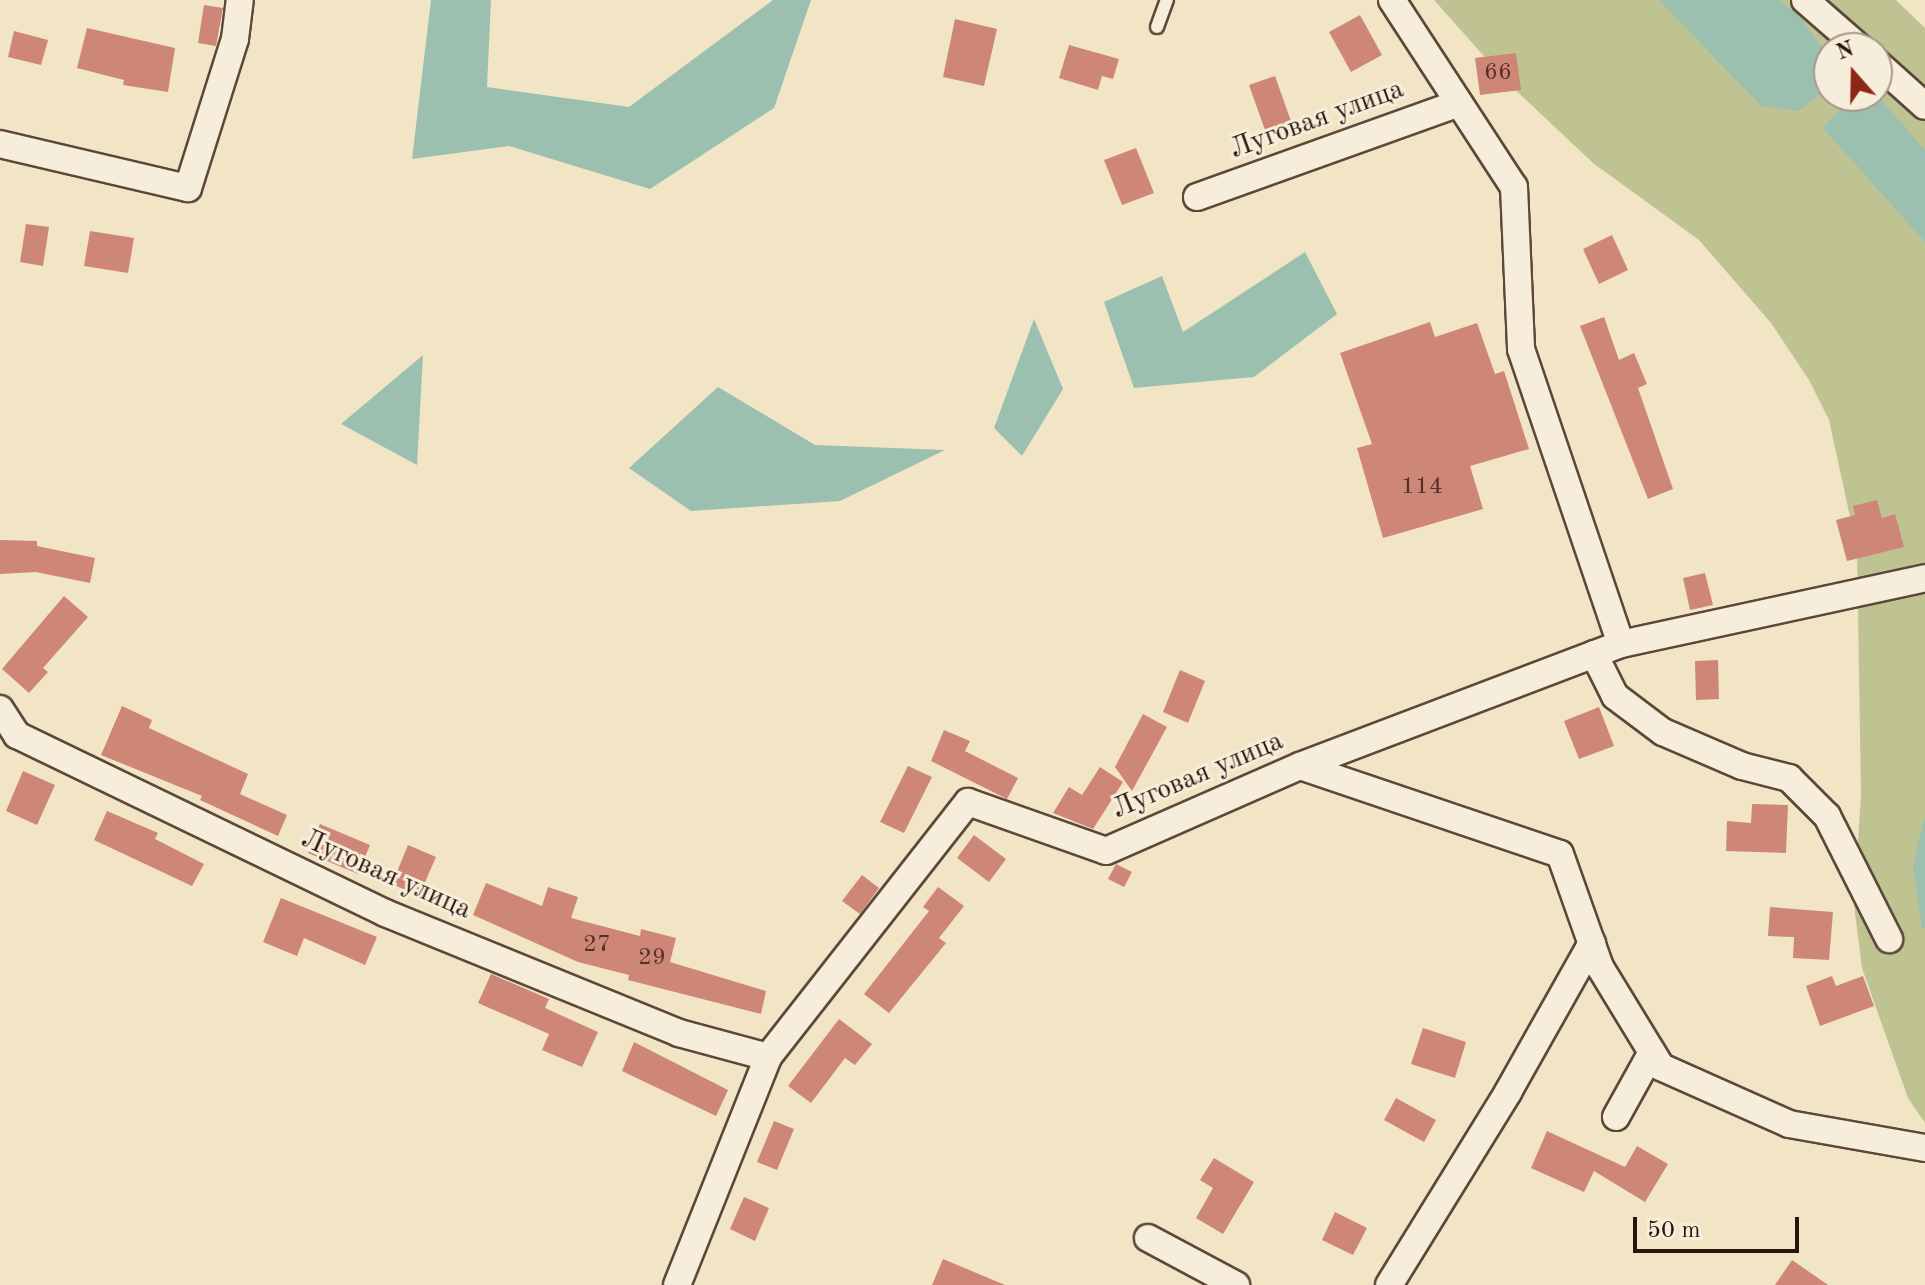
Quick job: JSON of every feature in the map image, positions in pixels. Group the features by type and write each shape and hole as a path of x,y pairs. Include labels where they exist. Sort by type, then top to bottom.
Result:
{"street":[{"path":"0,144 188,188 235,39 240,0"},
{"name":"Луговая улица","path":"1392,0 1514,187 1521,349 1621,644"},
{"path":"1805,0 1842,32"},
{"path":"1893,77 1925,106"},
{"name":"Луговая улица","path":"1197,197 1459,103"},
{"name":"Луговая улица","path":"677,1285 768,1057 968,802 1106,851 1300,766 1621,644 1925,578"},
{"path":"1594,654 1615,696 1663,732 1742,766 1789,778 1827,816 1889,939"},
{"name":"Луговая улица","path":"0,709 17,735 385,913 679,1033 768,1057"},
{"path":"1300,766 1560,854 1600,967 1661,1067 1789,1124 1925,1148"},
{"path":"1389,1285 1508,1092 1592,943"},
{"path":"1616,1117 1652,1052"},
{"path":"1148,1238 1236,1285"}],"lane":[{"path":"1157,27 1167,0"}],"shaded area":[{"path":"431,0 491,0 487,87 629,107 773,0 811,0 774,108 650,189 509,146 412,159"},
{"path":"1434,0 1896,0 1925,28 1925,1123 1908,1098 1862,968 1854,905 1861,794 1857,549 1829,420 1809,380 1771,323 1699,240 1593,163 1507,82"},
{"path":"1659,0 1779,0 1798,14 1813,35 1813,100 1799,111 1761,106"},
{"path":"1838,112 1892,112 1925,150 1925,242 1823,128"},
{"path":"1305,252 1337,314 1254,377 1134,388 1104,302 1162,276 1183,332"},
{"path":"1034,319 1063,389 1022,456 994,428"},
{"path":"423,355 417,465 341,424"},
{"path":"718,387 815,445 945,450 840,501 691,511 629,468"},
{"path":"1925,816 1925,928 1922,928 1913,866"}],"building":[{"path":"204,5 223,8 216,46 198,43"},
{"path":"1360,15 1382,55 1351,72 1329,32"},
{"path":"955,19 997,29 984,86 943,77"},
{"path":"87,28 175,48 168,92 123,85 124,80 77,68"},
{"path":"14,31 48,40 41,65 8,57"},
{"path":"1069,45 1119,59 1113,79 1102,76 1098,90 1059,78"},
{"path":"1516,53 1521,90 1480,95 1475,58"},
{"path":"1275,76 1292,124 1266,133 1249,85"},
{"path":"1136,148 1154,193 1122,205 1104,160"},
{"path":"26,224 49,227 43,266 20,262"},
{"path":"90,231 134,238 128,273 84,266"},
{"path":"1612,235 1628,270 1599,284 1583,249"},
{"path":"1604,317 1619,360 1634,353 1647,384 1638,388 1673,489 1648,499 1580,326"},
{"path":"1430,322 1435,337 1477,323 1495,374 1504,371 1529,449 1470,466 1483,509 1383,538 1357,448 1372,444 1340,353"},
{"path":"1877,500 1882,518 1895,514 1904,547 1847,561 1836,520 1855,515 1853,506"},
{"path":"0,540 37,541 37,546 95,558 90,583 36,572 0,574"},
{"path":"1705,573 1713,605 1690,610 1683,578"},
{"path":"64,596 88,617 43,668 48,672 29,693 2,669"},
{"path":"1718,660 1719,699 1696,700 1695,661"},
{"path":"1180,670 1205,681 1188,723 1163,712"},
{"path":"122,706 152,720 149,728 248,774 240,794 287,815 278,836 200,800 202,796 101,755"},
{"path":"1599,707 1614,746 1579,759 1564,721"},
{"path":"1143,714 1167,727 1132,791 1115,767"},
{"path":"944,730 970,741 965,751 1018,778 1007,799 931,761"},
{"path":"908,766 932,777 904,833 880,822"},
{"path":"1100,767 1123,782 1093,829 1053,813 1069,787 1082,795"},
{"path":"23,771 55,785 37,825 6,811"},
{"path":"1752,804 1788,805 1786,853 1726,851 1727,821 1751,823"},
{"path":"107,811 158,833 155,839 204,864 192,886 94,840"},
{"path":"320,824 370,845 358,874 308,853"},
{"path":"974,835 1006,859 989,882 957,858"},
{"path":"408,845 436,857 419,896 392,884"},
{"path":"1116,864 1132,872 1124,887 1108,879"},
{"path":"862,875 879,888 860,914 842,901"},
{"path":"486,883 542,906 548,887 578,897 571,918 640,936 641,929 676,938 670,962 766,991 761,1014 628,980 629,975 578,962 473,915"},
{"path":"938,887 964,906 939,938 946,943 889,1013 864,994 929,911 923,907"},
{"path":"281,898 377,937 365,965 304,938 297,956 263,942"},
{"path":"1770,907 1833,912 1829,960 1793,958 1794,937 1768,936"},
{"path":"491,974 549,999 545,1008 598,1032 582,1067 542,1050 549,1034 478,1003"},
{"path":"1832,976 1836,986 1863,976 1874,1006 1820,1026 1806,986"},
{"path":"839,1019 872,1044 855,1065 845,1058 811,1103 788,1086"},
{"path":"1423,1028 1466,1042 1455,1078 1411,1064"},
{"path":"634,1042 728,1090 716,1116 622,1071"},
{"path":"1396,1098 1436,1120 1424,1142 1384,1120"},
{"path":"774,1121 794,1129 777,1170 757,1162"},
{"path":"1547,1131 1625,1167 1637,1146 1668,1164 1645,1202 1594,1171 1584,1192 1531,1168"},
{"path":"1214,1158 1254,1182 1223,1234 1196,1218 1213,1188 1200,1180"},
{"path":"744,1197 769,1208 755,1241 730,1229"},
{"path":"1335,1212 1367,1228 1353,1255 1322,1240"},
{"path":"943,1259 1005,1285 932,1285"},
{"path":"1792,1260 1828,1285 1775,1285"}]}
